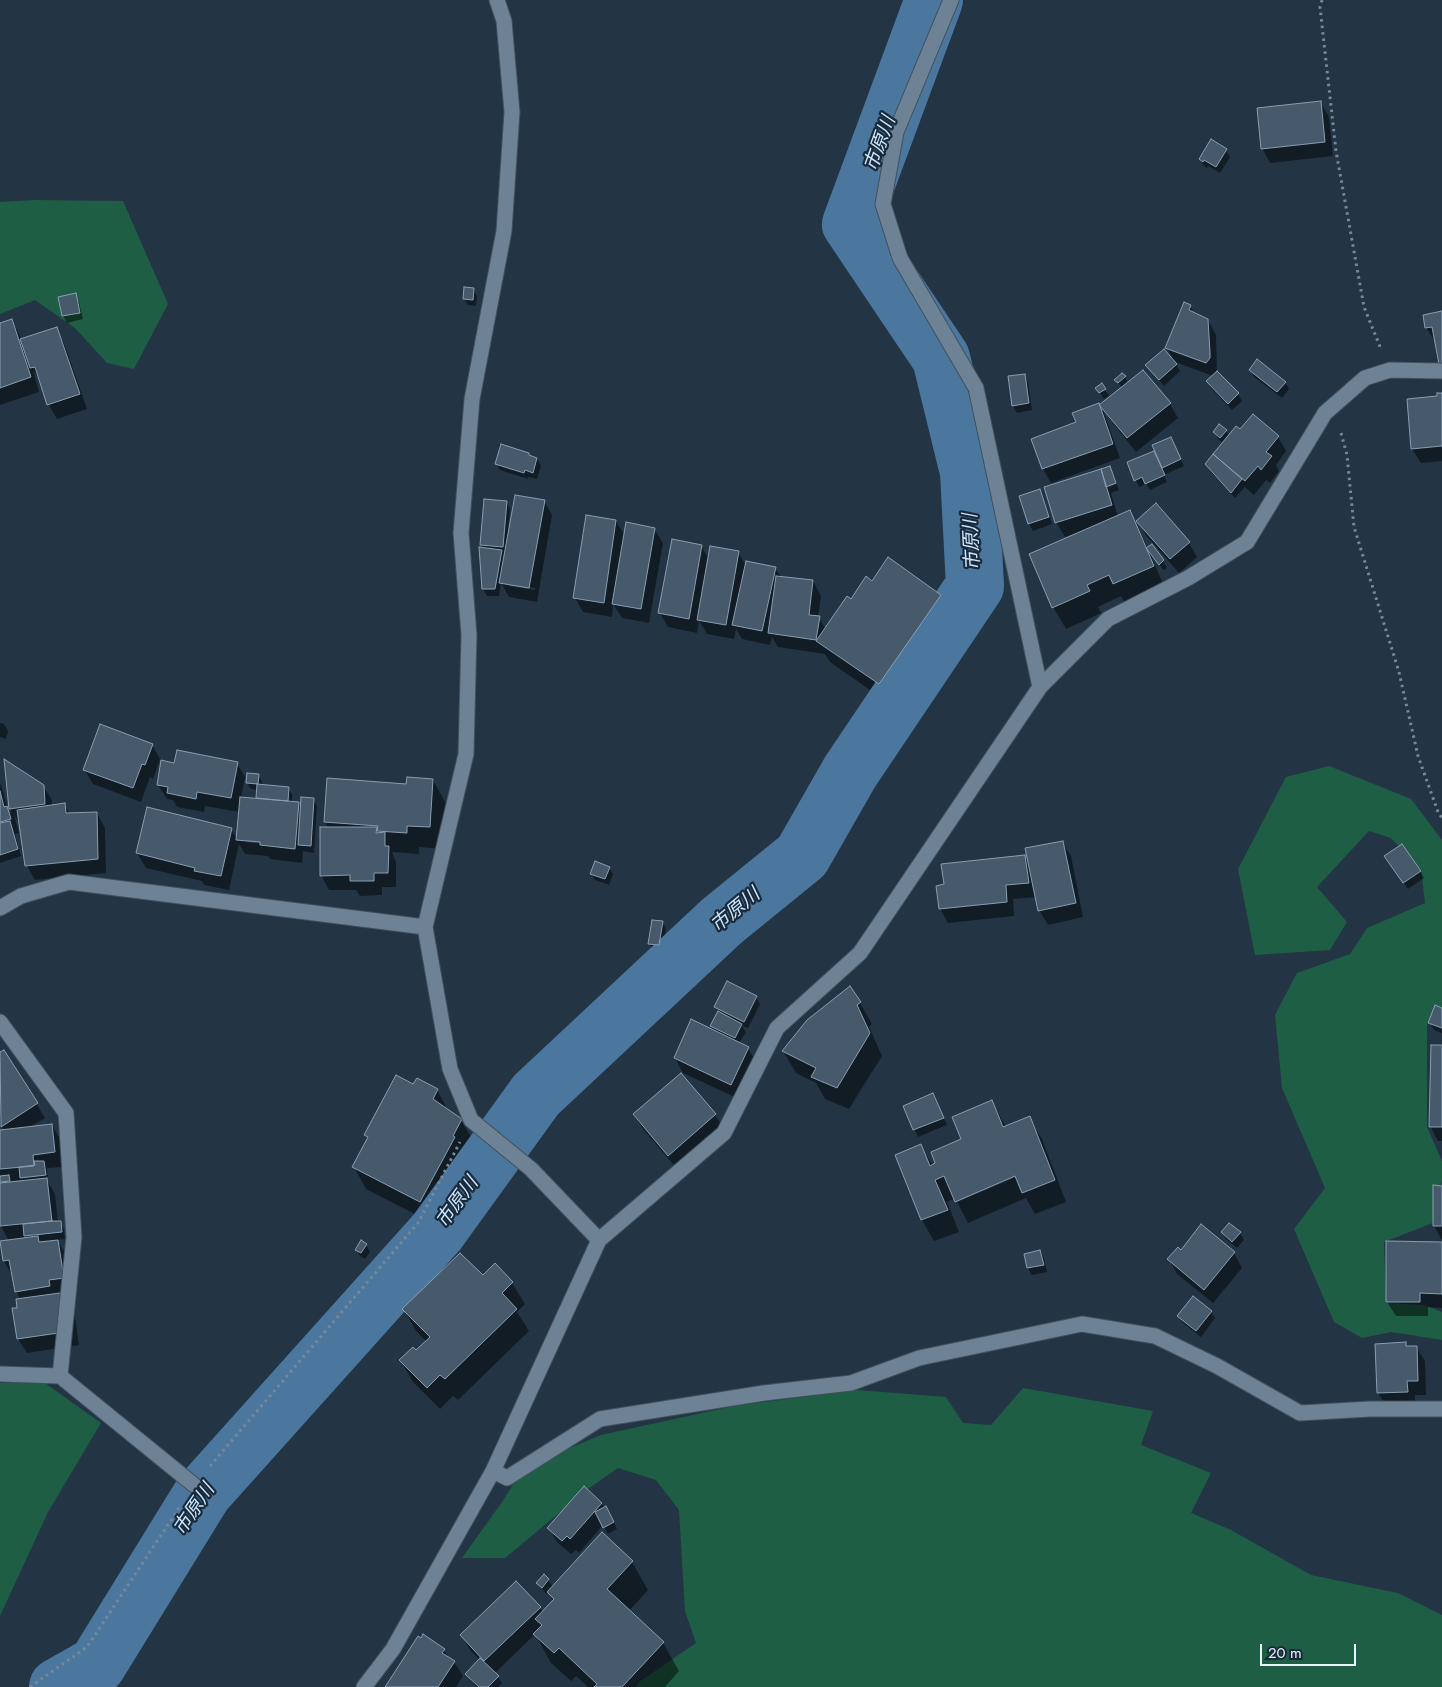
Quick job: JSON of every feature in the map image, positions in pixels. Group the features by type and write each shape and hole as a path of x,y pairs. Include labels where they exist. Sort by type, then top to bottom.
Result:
{"street":[{"path":"497,0 504,21 512,112 504,231 472,399 461,533 469,635 466,754 425,927 450,1069 471,1120 531,1169 599,1240"},
{"path":"951,0 896,132 883,204 900,258 976,388 1040,687"},
{"path":"364,1687 393,1649 493,1471 599,1240 724,1132 777,1028 860,952 1040,687 1108,620 1188,578 1247,542 1325,412 1365,378 1390,370 1442,372"},
{"path":"0,908 21,896 69,882 425,927"},
{"path":"0,1022 66,1113 74,1237 60,1376"},
{"path":"493,1471 507,1478 600,1419 764,1393 851,1383 919,1358 1082,1324 1155,1336 1217,1366 1300,1413 1442,1409"},
{"path":"0,1374 60,1376 194,1485"}],"path":[{"path":"1322,0 1320,7 1336,151 1364,307 1390,370"},
{"path":"1325,412 1340,425 1347,455 1354,527 1399,672 1418,756 1438,812 1442,818"},
{"path":"30,1687 87,1647 194,1485 418,1223 471,1120"}],"green space":[{"path":"34,200 123,201 168,304 134,369 107,363 75,328 35,300 0,314 0,202"},
{"path":"1329,766 1411,799 1442,840 1442,1007 1439,1006 1427,1024 1427,1127 1442,1161 1442,1180 1435,1222 1384,1242 1386,1303 1424,1305 1442,1312 1442,1340 1391,1332 1362,1338 1334,1322 1294,1229 1325,1188 1282,1088 1275,1015 1297,973 1350,954 1367,928 1425,903 1421,869 1391,838 1369,831 1317,887 1347,922 1330,950 1255,955 1238,869 1286,777"},
{"path":"0,1383 45,1383 101,1423 48,1512 0,1616"},
{"path":"1023,1388 1153,1411 1141,1445 1211,1473 1191,1513 1231,1530 1311,1575 1398,1593 1442,1615 1442,1687 636,1687 639,1682 696,1643 685,1611 679,1510 656,1480 618,1468 588,1489 505,1558 462,1558 502,1502 524,1467 601,1435 734,1406 857,1390 946,1397 963,1423 991,1425"}],"building":[{"path":"1321,101 1325,142 1261,149 1257,108"},
{"path":"1211,139 1227,149 1216,167 1199,159"},
{"path":"464,287 474,288 473,300 463,299"},
{"path":"76,293 80,313 62,316 58,297"},
{"path":"1184,302 1191,305 1189,310 1208,319 1210,358 1206,363 1165,348"},
{"path":"1442,311 1442,363 1439,364 1432,327 1425,328 1423,315"},
{"path":"12,319 31,377 0,388 0,323"},
{"path":"57,327 80,394 47,405 35,367 30,368 20,339"},
{"path":"1164,349 1177,364 1159,380 1145,365"},
{"path":"1257,359 1286,382 1277,392 1249,370"},
{"path":"1143,370 1171,403 1127,438 1099,405"},
{"path":"1217,371 1239,393 1228,404 1206,381"},
{"path":"1122,373 1126,376 1118,383 1114,380"},
{"path":"1025,374 1029,403 1012,406 1008,376"},
{"path":"1102,383 1106,389 1099,393 1095,388"},
{"path":"1437,393 1442,393 1442,446 1411,449 1407,399 1437,396"},
{"path":"1099,403 1113,444 1042,469 1031,439 1076,422 1072,413"},
{"path":"1253,414 1279,436 1266,452 1272,456 1261,470 1258,466 1245,481 1213,454 1236,426 1240,429"},
{"path":"1219,424 1227,430 1220,438 1213,432"},
{"path":"1171,437 1181,459 1162,468 1152,445"},
{"path":"501,444 529,453 529,455 537,458 533,473 525,470 524,473 495,464"},
{"path":"1154,451 1165,475 1145,484 1142,477 1134,481 1127,462"},
{"path":"1213,454 1242,479 1231,493 1205,464"},
{"path":"1110,466 1116,483 1106,487 1101,469"},
{"path":"1101,469 1112,505 1055,523 1044,487"},
{"path":"1040,489 1049,517 1028,524 1019,496"},
{"path":"515,495 545,500 529,588 499,583"},
{"path":"484,499 507,501 503,547 480,545"},
{"path":"1156,503 1190,542 1170,559 1136,521"},
{"path":"1130,510 1154,566 1113,584 1109,575 1087,585 1090,591 1052,608 1029,554"},
{"path":"586,515 616,520 604,603 573,598"},
{"path":"626,522 655,528 641,609 612,604"},
{"path":"672,539 702,545 689,619 658,613"},
{"path":"1152,544 1164,560 1159,565 1146,548"},
{"path":"710,546 739,551 726,625 697,620"},
{"path":"479,547 502,550 495,589 482,589"},
{"path":"888,557 941,595 879,684 816,641 847,596 851,599 866,576 872,581"},
{"path":"746,561 776,567 762,631 732,625"},
{"path":"776,576 813,580 809,615 820,616 816,640 768,633"},
{"path":"100,724 153,744 145,765 142,764 133,788 83,770"},
{"path":"177,750 238,762 231,798 197,792 196,799 167,793 168,787 157,785 161,760 174,763"},
{"path":"4,759 44,785 45,804 9,809"},
{"path":"247,773 259,774 258,784 246,783"},
{"path":"407,777 433,779 430,827 407,826 407,833 377,831 378,826 324,822 327,778 406,784"},
{"path":"257,784 289,787 288,801 256,798"},
{"path":"0,791 4,807 7,806 11,819 0,822"},
{"path":"240,797 299,802 295,849 260,845 260,842 236,840"},
{"path":"301,797 314,798 311,846 298,845"},
{"path":"65,803 66,813 97,812 98,859 25,866 17,810"},
{"path":"147,807 232,828 221,876 194,871 195,868 136,853"},
{"path":"10,821 18,849 0,855 0,823"},
{"path":"320,827 377,827 376,833 385,832 385,846 389,846 388,873 374,873 374,881 350,881 350,875 320,876"},
{"path":"1063,841 1076,903 1038,911 1025,848"},
{"path":"1402,844 1421,871 1403,883 1384,856"},
{"path":"1025,855 1029,883 1006,885 1007,902 939,909 936,886 944,884 941,864"},
{"path":"595,861 610,867 605,879 590,874"},
{"path":"652,920 663,921 659,945 648,944"},
{"path":"727,981 757,996 744,1022 714,1007"},
{"path":"850,986 861,1002 857,1005 870,1033 837,1088 811,1077 816,1068 782,1051 807,1020"},
{"path":"1435,1005 1442,1008 1442,1028 1428,1023"},
{"path":"718,1011 742,1024 735,1038 710,1026"},
{"path":"691,1019 749,1047 731,1085 674,1058"},
{"path":"1431,1045 1442,1045 1442,1127 1429,1127"},
{"path":"4,1050 38,1103 1,1127 0,1052"},
{"path":"681,1073 716,1114 668,1156 633,1114"},
{"path":"396,1075 413,1084 417,1078 438,1089 433,1099 462,1119 453,1136 455,1137 420,1202 352,1167 368,1137 364,1135"},
{"path":"933,1093 944,1118 913,1130 903,1106"},
{"path":"992,1100 1003,1127 1030,1116 1055,1180 1022,1193 1015,1176 955,1202 944,1176 935,1180 948,1210 921,1220 895,1155 921,1144 930,1166 935,1163 931,1152 961,1139 952,1117"},
{"path":"52,1124 55,1152 33,1155 34,1166 0,1169 0,1130"},
{"path":"34,1161 44,1161 46,1175 20,1178 19,1167 35,1165"},
{"path":"9,1175 10,1181 0,1182 0,1176"},
{"path":"47,1178 52,1221 0,1226 0,1183"},
{"path":"1433,1185 1442,1186 1442,1226 1433,1226"},
{"path":"61,1221 62,1232 24,1236 23,1224"},
{"path":"1229,1223 1241,1232 1232,1242 1221,1232"},
{"path":"1201,1224 1235,1252 1204,1290 1167,1259 1178,1247 1181,1250"},
{"path":"38,1236 39,1242 58,1240 64,1278 49,1280 50,1286 15,1292 9,1260 3,1261 0,1241"},
{"path":"361,1240 367,1244 361,1253 355,1250"},
{"path":"1386,1241 1442,1242 1442,1294 1420,1293 1420,1302 1386,1302"},
{"path":"1040,1250 1044,1265 1027,1268 1024,1254"},
{"path":"460,1253 483,1275 495,1263 513,1282 502,1293 517,1309 445,1379 440,1375 427,1388 399,1360 413,1347 416,1350 430,1337 402,1309"},
{"path":"67,1292 72,1331 17,1339 12,1308 17,1308 16,1299"},
{"path":"1193,1296 1212,1311 1196,1331 1177,1316"},
{"path":"1406,1342 1406,1346 1417,1346 1418,1381 1407,1381 1408,1392 1377,1393 1375,1344"},
{"path":"584,1486 602,1503 570,1539 567,1536 562,1541 547,1528"},
{"path":"606,1506 614,1522 603,1528 595,1512"},
{"path":"602,1532 633,1561 607,1589 664,1642 622,1687 594,1687 597,1684 559,1648 554,1653 533,1634 542,1625 535,1619 554,1599 547,1592"},
{"path":"544,1574 549,1579 542,1588 536,1583"},
{"path":"516,1581 541,1607 484,1661 460,1635"},
{"path":"423,1634 445,1649 442,1653 455,1661 438,1687 385,1687 418,1636 421,1638"},
{"path":"480,1658 499,1676 488,1687 479,1687 465,1674"}],"waterway":[{"name":"市原川","path":"58,1687 97,1665 203,1493 437,1232 536,1095 722,921 802,856 850,772 975,586 969,472 941,358 851,224 934,0"}]}
